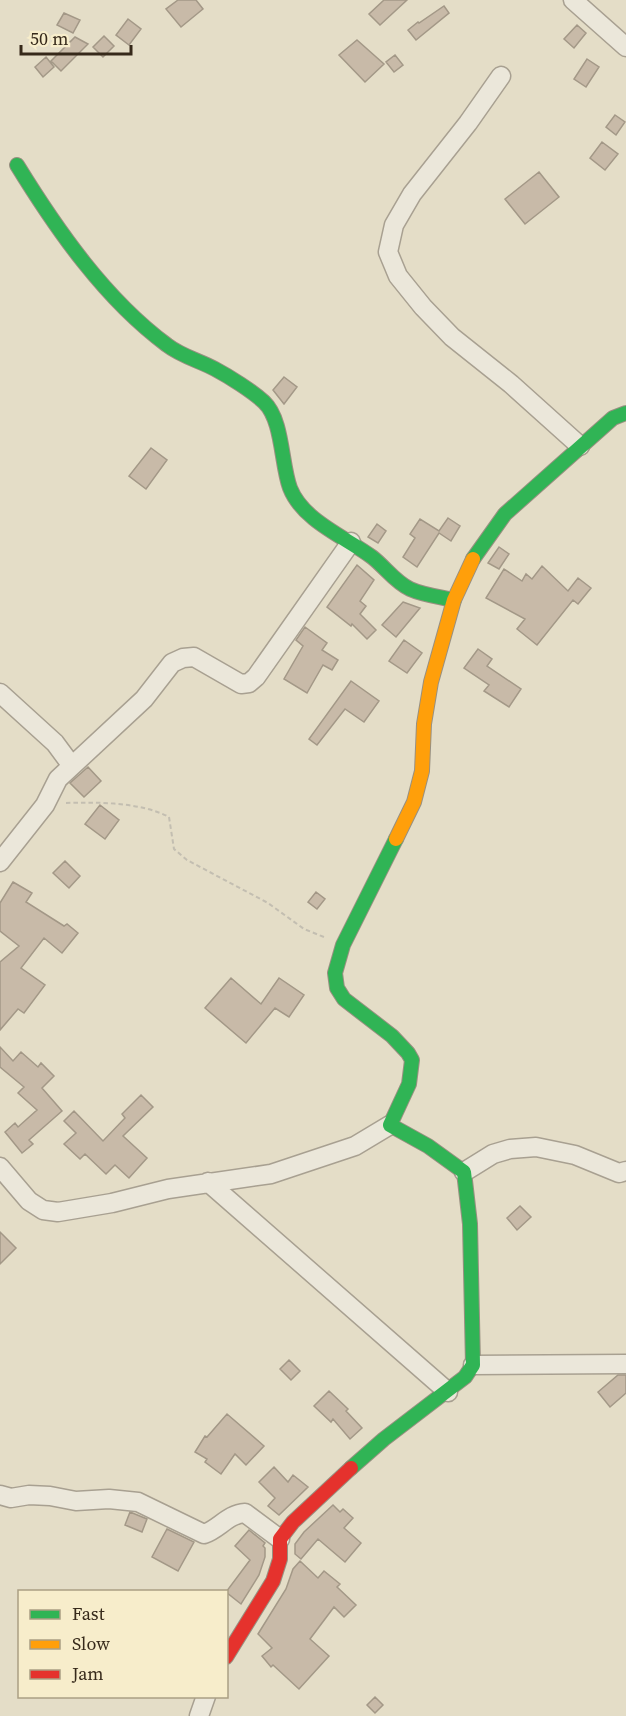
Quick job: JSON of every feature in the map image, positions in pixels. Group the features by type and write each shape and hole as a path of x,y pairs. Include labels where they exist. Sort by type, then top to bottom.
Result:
{"street":[{"path":"573,0 626,47"},
{"path":"501,76 468,123 412,194 394,225 388,252 398,276 423,307 452,337 511,384 580,446"},
{"path":"17,165 46,212 109,292 138,321 169,347 217,369 265,402 274,417 289,485 295,499 319,522 373,558 395,579 410,589 454,600"},
{"path":"0,1167 29,1201 43,1210 58,1212 112,1203 168,1189 271,1174 355,1146 390,1125 408,1087 412,1060 405,1048 344,999 337,988 334,973 343,945 414,802 422,771 424,724 431,682 454,600 476,553 505,514 613,418 626,413"},
{"path":"0,862 45,805 58,779 144,699 172,663 183,658 194,657 241,684 249,683 256,677 351,543"},
{"path":"0,693 55,743 72,766"},
{"path":"228,1654 273,1581 280,1559 280,1539 293,1522 384,1439 448,1392 465,1377 473,1365 470,1224 464,1172 443,1154 390,1125"},
{"path":"464,1172 493,1154 510,1149 536,1147 575,1155 619,1173 626,1171"},
{"path":"208,1182 448,1392"},
{"path":"473,1365 626,1364"},
{"path":"0,1495 11,1498 29,1495 76,1501 109,1499 138,1502 204,1534 210,1533 228,1519 244,1513 280,1539"},
{"path":"200,1716 205,1698"}],"path":[{"path":"45,805 106,803 154,809 169,817 174,849 187,860 268,903 304,929 343,945"}],"building":[{"path":"178,0 196,0 203,9 181,27 166,9"},
{"path":"384,0 407,0 380,25 369,14"},
{"path":"444,6 449,13 416,40 408,30"},
{"path":"64,13 80,20 73,33 57,25"},
{"path":"128,19 141,29 129,45 116,35"},
{"path":"577,25 586,33 574,48 564,39"},
{"path":"104,36 114,46 103,57 93,47"},
{"path":"75,37 88,44 61,71 51,61"},
{"path":"357,40 384,64 365,82 339,55"},
{"path":"395,55 403,65 394,72 386,62"},
{"path":"46,57 54,67 43,77 35,67"},
{"path":"587,59 599,67 586,87 574,79"},
{"path":"615,115 625,122 616,135 606,127"},
{"path":"602,142 618,154 605,170 590,158"},
{"path":"539,172 559,197 525,224 505,199"},
{"path":"284,377 297,387 284,404 273,390"},
{"path":"151,448 167,460 146,489 129,476"},
{"path":"448,518 460,526 451,541 439,533 417,567 403,557 415,538 410,534 420,519 439,531"},
{"path":"377,524 386,531 378,543 368,537"},
{"path":"499,547 509,554 499,569 488,563"},
{"path":"357,565 374,580 360,601 366,606 360,614 376,630 367,639 352,624 351,626 327,607"},
{"path":"542,566 568,591 578,578 591,588 578,604 573,600 537,645 517,629 525,619 486,598 504,569 522,581 526,574 532,579"},
{"path":"403,602 420,608 396,637 382,625"},
{"path":"305,627 327,643 322,650 338,660 332,670 323,665 307,693 284,679 303,646 296,640"},
{"path":"404,640 422,653 407,673 389,661"},
{"path":"478,649 492,659 487,666 521,689 509,707 484,691 489,685 464,668"},
{"path":"351,681 379,701 364,722 345,709 317,745 309,739"},
{"path":"88,767 101,781 84,797 70,783"},
{"path":"100,805 119,820 105,839 85,824"},
{"path":"65,861 80,876 69,888 53,873"},
{"path":"13,882 32,893 26,902 64,926 67,924 78,933 62,953 44,938 21,968 45,985 24,1013 18,1009 0,1030 0,962 19,946 0,931 0,903"},
{"path":"316,892 325,899 317,909 308,902"},
{"path":"231,978 261,1004 279,978 304,995 289,1017 275,1008 246,1043 205,1008"},
{"path":"0,1047 13,1061 21,1052 38,1067 41,1063 54,1076 42,1088 62,1111 29,1140 33,1144 22,1153 5,1132 15,1123 18,1127 37,1110 18,1093 24,1087 0,1067"},
{"path":"141,1095 153,1107 123,1136 147,1158 129,1178 115,1165 106,1174 85,1154 80,1159 64,1144 76,1133 64,1121 74,1111 103,1141 125,1118 122,1114"},
{"path":"520,1206 531,1217 517,1230 507,1218"},
{"path":"0,1232 16,1248 0,1264"},
{"path":"289,1360 300,1371 291,1380 280,1369"},
{"path":"618,1375 626,1375 626,1393 610,1407 598,1392"},
{"path":"329,1391 348,1409 346,1411 362,1428 350,1439 333,1419 331,1422 314,1406"},
{"path":"227,1414 264,1446 246,1465 235,1454 221,1474 205,1462 207,1459 195,1452 205,1436 207,1437"},
{"path":"274,1467 288,1482 293,1475 308,1487 279,1515 268,1506 275,1498 259,1482"},
{"path":"333,1505 340,1512 343,1509 353,1518 344,1528 361,1543 345,1562 318,1539 301,1559 295,1554 295,1544 304,1532"},
{"path":"130,1512 147,1519 142,1532 125,1525"},
{"path":"167,1529 194,1542 178,1571 152,1557"},
{"path":"249,1530 265,1543 263,1546 265,1557 259,1575 241,1604 228,1594 228,1590 250,1560 235,1546"},
{"path":"300,1561 318,1578 324,1571 340,1584 337,1587 356,1605 344,1617 334,1607 310,1639 329,1656 299,1689 273,1665 271,1667 262,1656 272,1648 258,1634 286,1589 293,1569"},
{"path":"375,1697 383,1705 375,1713 367,1705"}],"traffic: fast":[{"path":"17,165 66,238 123,307 172,349 221,372 264,402 275,420 290,488 304,510 372,557 405,586 420,593 454,600"},
{"path":"473,559 505,514 613,418 626,413"},
{"path":"351,1468 384,1439 465,1377 473,1365 470,1224 464,1172 428,1146 390,1125 409,1084 412,1060 392,1036 344,999 337,988 335,973 343,945 396,839"}],"traffic: slow":[{"path":"396,839 414,802 422,771 424,724 431,682 454,600 473,559"}],"traffic: jam":[{"path":"228,1654 273,1581 280,1559 280,1539 293,1522 351,1468"}]}
